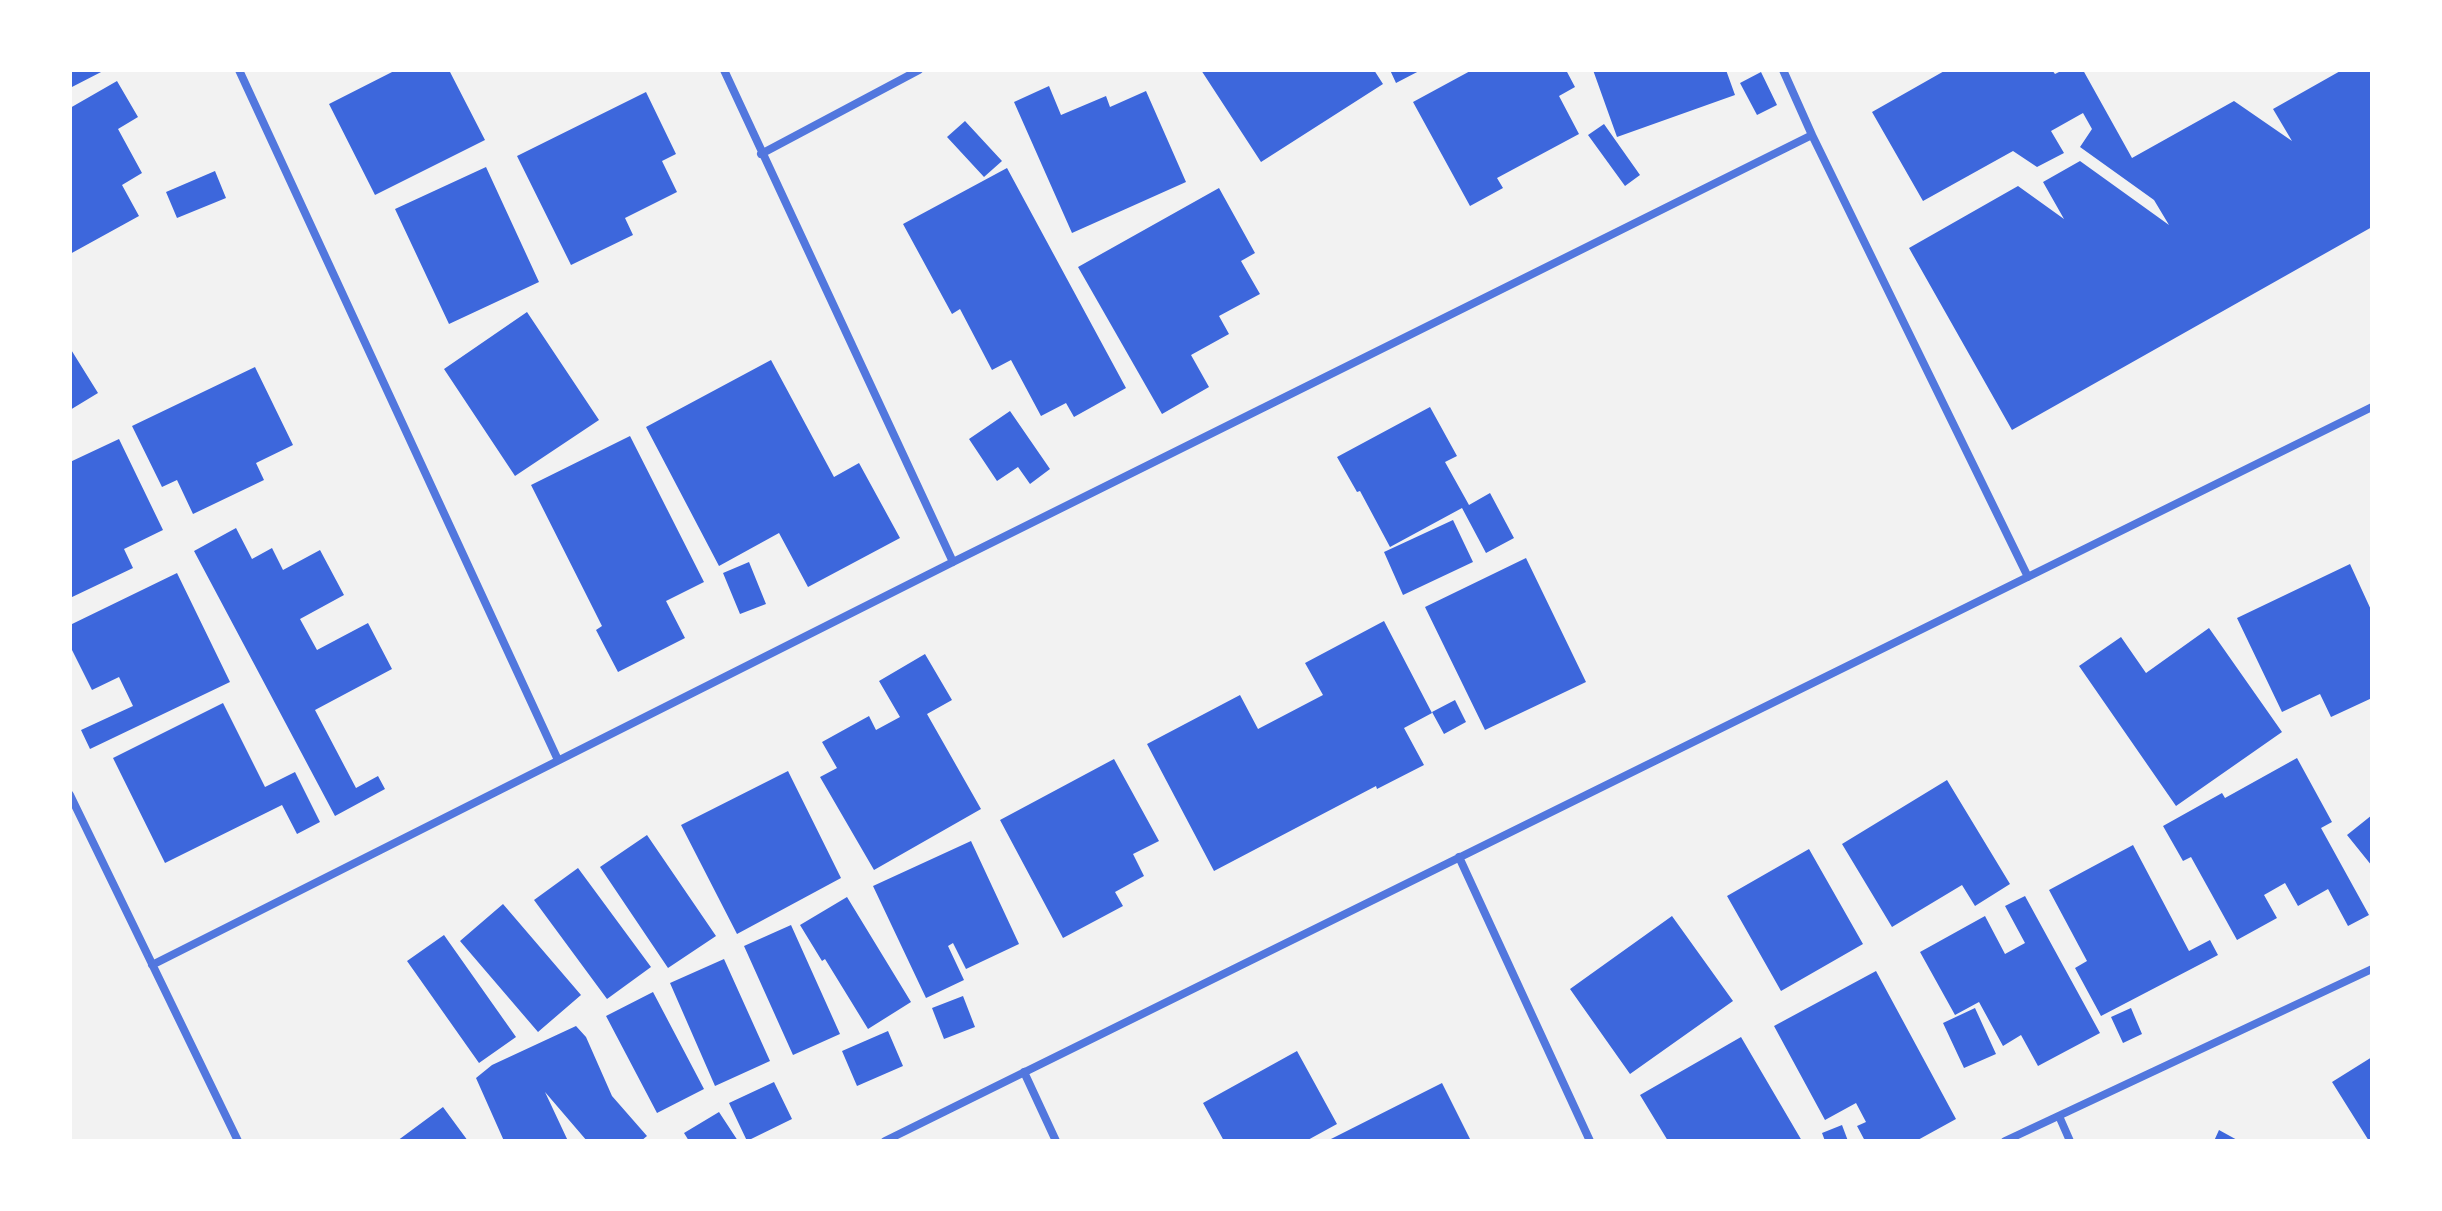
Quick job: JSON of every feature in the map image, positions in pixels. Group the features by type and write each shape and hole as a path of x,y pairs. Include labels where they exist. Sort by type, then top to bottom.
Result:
{"street":[{"path":"239,70 558,760"},
{"path":"724,70 953,562"},
{"path":"761,154 919,70"},
{"path":"1783,70 2028,577"},
{"path":"152,965 1812,135"},
{"path":"885,1141 2372,407"},
{"path":"70,795 238,1141"},
{"path":"1459,857 1590,1141"},
{"path":"2005,1141 2372,969"},
{"path":"1024,1072 1056,1141"},
{"path":"2059,1116 2070,1141"}],"building":[{"path":"70,70 105,70 70,88"},
{"path":"396,70 449,70 485,140 375,195 329,104"},
{"path":"1201,70 1374,70 1383,84 1261,162"},
{"path":"1390,70 1421,70 1396,83"},
{"path":"1472,70 1566,70 1575,87 1559,96 1579,134 1497,178 1503,188 1470,206 1413,102"},
{"path":"1593,70 1726,70 1735,95 1617,137"},
{"path":"1946,70 2052,70 2055,74 2063,70 2083,70 2132,158 2234,101 2292,141 2273,109 2342,70 2372,70 2372,227 2012,430 1909,248 2018,186 2064,219 2043,182 2080,161 2169,225 2154,200 2080,147 2092,129 2083,113 2051,131 2064,153 2037,167 2013,151 1923,201 1872,112"},
{"path":"1761,72 1777,105 1757,115 1740,83"},
{"path":"117,81 138,117 118,129 142,173 122,185 139,216 70,254 70,108"},
{"path":"1049,86 1061,115 1106,96 1110,107 1146,91 1186,182 1072,233 1014,102"},
{"path":"646,92 676,154 662,161 677,192 625,218 633,235 571,265 517,156"},
{"path":"965,121 1002,161 984,177 947,137"},
{"path":"1604,124 1640,175 1625,186 1588,135"},
{"path":"486,167 539,282 449,324 395,209"},
{"path":"1007,168 1126,388 1074,417 1066,403 1041,416 1011,360 992,370 960,309 952,314 903,224"},
{"path":"215,171 226,198 177,218 166,192"},
{"path":"1219,188 1255,253 1241,261 1260,294 1219,316 1229,334 1191,355 1209,387 1162,414 1078,267"},
{"path":"527,312 599,420 515,476 444,369"},
{"path":"70,348 98,393 70,410"},
{"path":"771,360 834,477 859,463 900,538 808,587 779,533 719,566 646,427"},
{"path":"255,367 293,445 256,463 264,480 193,514 177,480 162,487 132,426"},
{"path":"1430,407 1457,456 1445,462 1469,505 1490,493 1514,538 1486,553 1462,508 1390,547 1360,491 1357,492 1337,457"},
{"path":"1010,411 1050,469 1030,484 1018,467 997,481 969,439"},
{"path":"630,436 704,582 666,601 685,638 618,672 596,630 602,626 531,485"},
{"path":"119,439 163,530 124,549 133,568 70,598 70,462"},
{"path":"1453,520 1473,562 1403,595 1384,552"},
{"path":"236,528 252,559 272,548 283,570 320,550 344,595 300,619 317,650 368,623 392,669 315,710 356,788 378,776 385,789 335,816 194,551"},
{"path":"1526,558 1586,682 1485,730 1425,607"},
{"path":"749,562 766,604 740,614 723,573"},
{"path":"2350,564 2372,612 2372,698 2331,717 2320,694 2282,712 2237,618"},
{"path":"177,573 230,682 90,749 81,730 133,706 119,677 92,690 70,646 70,625"},
{"path":"1384,621 1432,713 1404,728 1424,765 1377,789 1376,786 1214,871 1147,744 1240,695 1258,729 1323,695 1305,663"},
{"path":"2209,628 2282,732 2176,806 2079,666 2121,637 2146,673"},
{"path":"925,654 952,700 927,714 981,809 874,870 820,777 837,768 822,742 869,716 876,730 900,717 879,681"},
{"path":"1455,700 1466,722 1444,734 1432,712"},
{"path":"223,703 265,787 295,772 320,822 297,834 282,805 165,863 113,758"},
{"path":"2297,758 2332,822 2321,828 2369,915 2348,926 2328,889 2298,906 2285,883 2264,895 2277,918 2237,940 2191,857 2183,861 2163,826 2222,793 2225,798"},
{"path":"1114,759 1159,841 1133,854 1144,876 1115,892 1123,906 1063,938 1000,820"},
{"path":"788,771 841,878 737,934 681,825"},
{"path":"1947,780 2010,884 1975,906 1962,885 1892,927 1842,844"},
{"path":"2372,815 2372,866 2347,835"},
{"path":"647,835 716,936 668,968 600,867"},
{"path":"971,841 1019,944 966,969 953,943 948,946 964,980 926,998 873,886"},
{"path":"2133,845 2189,951 2210,940 2218,955 2101,1016 2075,968 2087,961 2049,890"},
{"path":"1809,849 1863,944 1781,991 1727,896"},
{"path":"578,868 651,967 607,999 534,900"},
{"path":"2025,896 2100,1033 2038,1066 2021,1035 2003,1046 1979,1002 1955,1015 1920,952 1985,916 2005,954 2025,943 2005,906"},
{"path":"847,897 911,1002 868,1029 800,925"},
{"path":"503,904 581,995 538,1032 460,941"},
{"path":"1672,916 1733,1001 1630,1074 1570,989"},
{"path":"791,925 840,1034 793,1055 744,946"},
{"path":"444,935 516,1037 479,1063 407,961"},
{"path":"724,959 770,1061 715,1086 670,983"},
{"path":"1876,971 1956,1119 1916,1141 1865,1141 1857,1126 1866,1122 1856,1103 1825,1120 1774,1026"},
{"path":"653,992 704,1089 657,1113 606,1016"},
{"path":"963,996 975,1027 944,1039 932,1008"},
{"path":"1975,1008 1996,1054 1964,1068 1943,1023"},
{"path":"2131,1008 2142,1034 2123,1043 2111,1017"},
{"path":"576,1026 586,1037 612,1096 647,1136 641,1141 587,1141 545,1092 568,1141 504,1141 476,1078 492,1065"},
{"path":"888,1031 903,1066 857,1086 842,1051"},
{"path":"1741,1037 1802,1141 1668,1141 1640,1095"},
{"path":"1297,1051 1337,1124 1306,1141 1224,1141 1203,1103"},
{"path":"2372,1057 2372,1141 2369,1141 2332,1082"},
{"path":"774,1082 792,1119 747,1141 729,1103"},
{"path":"1442,1083 1471,1141 1327,1141"},
{"path":"443,1107 468,1141 397,1141"},
{"path":"719,1112 738,1141 689,1141 684,1133"},
{"path":"1842,1125 1848,1141 1825,1141 1822,1133"},
{"path":"2219,1130 2239,1141 2214,1141"}]}
